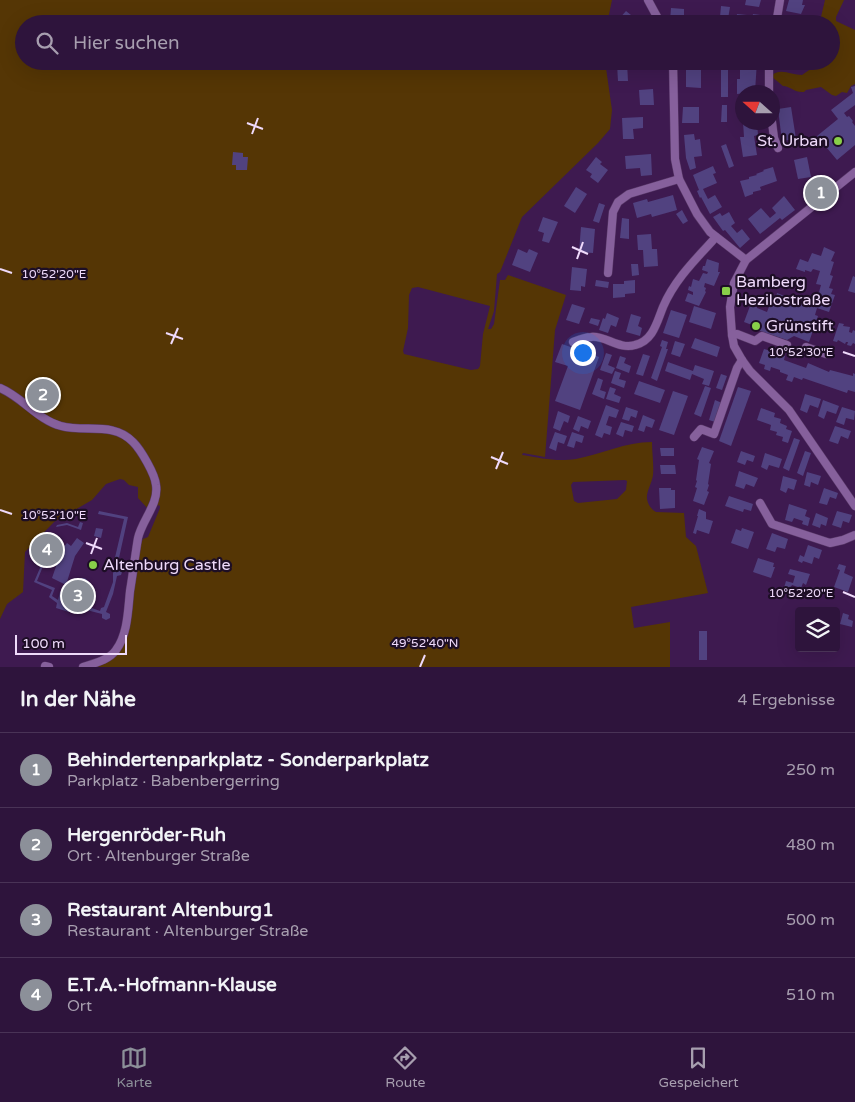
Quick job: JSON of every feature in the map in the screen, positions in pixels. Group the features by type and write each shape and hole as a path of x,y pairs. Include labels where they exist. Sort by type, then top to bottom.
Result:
{"street":[{"path":"648,0 656,15"},
{"path":"778,15 780,0"},
{"path":"672,70 674,159 679,179 697,214 716,237 746,260"},
{"path":"769,70 769,85"},
{"path":"774,130 778,148"},
{"path":"855,172 746,260 732,292 732,335 734,346 742,360 750,371 789,410 855,506"},
{"path":"608,274 613,212 618,202 629,194 679,179"},
{"path":"573,342 592,336 621,346 641,343 651,334 668,297 682,275 716,237"},
{"path":"732,335 737,334 755,340 762,336 787,345"},
{"path":"806,347 826,354"},
{"path":"694,438 701,429 714,434 737,368 742,360"},
{"path":"0,388 58,426 104,428 131,440 140,451 156,484 156,497 139,534 126,625 120,643 116,651 108,657 83,667"},
{"path":"760,503 772,524 830,543 855,536"}],"shaded area":[{"path":"0,0 612,0 609,15 15,15 15,70 606,70 612,110 610,129 522,217 500,272 497,274 494,311 488,329 491,329 494,324 500,280 505,280 508,275 566,295 555,330 545,457 523,453 522,455 569,460 632,444 652,442 653,471 647,493 648,503 656,512 684,513 686,537 696,546 708,593 631,607 634,628 670,622 670,667 91,667 119,648 140,546 143,539 148,537 160,508 158,505 150,511 138,498 138,487 129,485 120,479 106,484 92,500 54,522 25,552 23,592 7,604 0,619","holes":["418,287 490,306 483,334 480,366 478,369 471,370 404,354 408,328 409,295 412,288","627,481 626,490 617,499 578,503 574,501 571,485 573,482"]},
{"path":"825,0 844,0 837,15 821,15"},
{"path":"840,23 855,30 855,84 851,86 847,93 842,92 836,96 821,87 804,92 798,91 783,86 771,76 778,72 802,75 809,70 840,70"}],"building":[{"path":"746,0 761,0 759,7 745,5"},
{"path":"789,0 803,0 802,5 805,5 801,14 786,11"},
{"path":"721,6 730,7 729,15 720,15"},
{"path":"671,8 684,9 684,15 670,15"},
{"path":"626,11 631,15 622,15"},
{"path":"617,70 627,70 628,81 618,81"},
{"path":"686,70 701,70 701,88 686,87"},
{"path":"721,70 728,70 728,97 721,97"},
{"path":"740,70 756,70 755,85 737,85 737,79 740,79"},
{"name":"St. Urban","path":"855,86 855,105 844,113 847,117 849,116 855,126 855,145 837,160 817,136 838,119 831,110 853,93 851,87"},
{"path":"653,89 654,105 640,105 639,90"},
{"path":"722,105 727,105 727,122 721,122"},
{"path":"683,107 699,107 699,123 682,123"},
{"path":"791,107 796,139 782,141 780,109"},
{"path":"643,117 643,128 633,129 634,139 623,139 622,118"},
{"path":"744,130 758,130 758,135 754,136 757,155 743,157 740,137 744,137"},
{"path":"694,134 695,140 700,139 702,156 694,157 696,168 690,170 686,158 684,135"},
{"path":"726,144 734,166 729,168 721,146"},
{"path":"233,152 243,153 243,157 248,157 247,170 236,170 236,165 232,165"},
{"path":"651,154 652,175 641,176 640,168 626,169 625,156"},
{"path":"596,157 602,162 600,164 608,170 598,183 590,177 592,174 586,170"},
{"path":"807,157 811,177 798,179 794,160"},
{"path":"713,166 716,173 713,174 717,183 703,189 708,199 715,195 722,207 710,214 700,198 693,175"},
{"path":"773,167 777,181 760,187 761,190 745,197 740,181 749,179 749,177 757,175 763,170"},
{"path":"576,187 587,194 575,213 564,206"},
{"path":"673,195 677,210 652,217 651,214 637,218 633,203 647,199 648,202"},
{"path":"784,196 795,210 782,220 780,218 760,234 748,219 761,208 770,218 776,213 772,208"},
{"path":"599,203 605,205 599,223 593,221"},
{"path":"682,210 688,221 683,224 676,214"},
{"path":"729,212 735,223 731,226 737,233 742,229 750,239 740,248 725,230 723,231 713,217 720,213 722,216"},
{"path":"543,217 558,222 549,243 542,241 544,233 538,231"},
{"path":"622,218 629,219 629,239 620,238"},
{"path":"581,227 595,229 593,253 579,252"},
{"path":"651,234 652,249 657,249 658,266 644,267 643,250 638,250 637,235"},
{"path":"824,247 835,252 831,261 834,262 830,275 833,276 829,288 833,289 831,294 835,295 829,312 817,308 815,315 818,316 809,342 794,336 787,340 751,328 752,325 744,322 750,306 767,312 773,296 776,297 777,293 813,307 821,285 816,284 820,271 813,269 811,272 805,270 805,272 796,269 800,259 808,262 812,253 821,256"},
{"path":"518,249 527,253 529,249 538,253 530,272 512,265"},
{"path":"707,259 719,263 718,272 720,272 714,286 705,283 706,292 699,306 685,301 688,293 693,295 693,292 688,290 693,279 699,281 703,273 707,274 708,272 702,270"},
{"path":"631,264 638,264 639,275 632,276"},
{"path":"572,267 587,269 585,287 581,286 581,291 570,290"},
{"path":"853,276 855,277 855,293 848,291"},
{"path":"596,280 609,282 608,288 595,286"},
{"path":"635,280 635,293 625,294 625,297 613,298 613,284 624,284 624,281"},
{"path":"572,304 585,308 579,324 566,320"},
{"path":"694,306 716,313 711,329 689,322"},
{"path":"671,310 687,315 679,338 663,333"},
{"path":"607,313 619,318 616,327 611,325 608,333 599,330"},
{"path":"631,314 641,317 638,326 642,328 640,336 626,332"},
{"path":"591,318 600,320 598,326 589,323"},
{"path":"839,323 850,327 849,332 855,331 855,344 853,343 851,346 847,345 848,342 845,344 838,340 837,342 833,341"},
{"path":"695,338 720,347 717,357 691,348"},
{"path":"662,340 668,342 666,349 668,349 657,381 651,378 662,347 660,346"},
{"path":"675,341 685,344 680,357 671,354"},
{"path":"562,344 599,357 580,410 555,401 568,366 555,362"},
{"path":"764,349 782,354 785,356 784,360 806,368 808,363 829,372 830,370 853,376 853,373 855,374 855,392 848,390 847,393 803,378 802,380 794,377 792,382 786,380 788,375 771,367 770,371 764,369 765,365 759,363"},
{"path":"606,353 612,355 608,365 615,368 612,374 600,370"},
{"path":"643,354 650,356 643,376 636,374"},
{"path":"620,356 626,358 624,363 631,366 629,373 616,368"},
{"path":"668,362 693,371 695,365 714,371 709,386 702,384 704,379 692,374 690,380 665,371"},
{"path":"615,371 621,373 619,379 626,381 624,388 611,383"},
{"path":"721,374 727,376 722,390 716,388"},
{"path":"598,378 603,380 600,390 606,392 604,399 592,394"},
{"path":"639,381 665,390 660,403 634,394"},
{"path":"705,386 711,388 701,417 694,414"},
{"path":"610,387 616,389 614,394 621,397 619,403 606,399"},
{"path":"738,387 751,391 731,446 719,441"},
{"path":"673,391 688,396 674,435 659,430"},
{"path":"805,394 821,399 818,408 810,405 807,413 800,410"},
{"path":"715,400 722,403 715,422 709,420"},
{"path":"823,400 839,406 836,414 827,411 824,419 818,416"},
{"path":"606,405 619,410 616,418 609,416 606,425 612,427 610,435 604,433 602,438 595,435"},
{"path":"626,407 638,411 636,418 631,416 629,421 622,419"},
{"path":"842,407 855,411 854,420 846,418 844,425 836,422"},
{"path":"761,408 775,413 774,417 781,419 780,423 787,426 786,429 792,431 788,443 782,441 783,437 776,435 777,432 770,430 771,425 757,420"},
{"path":"558,411 570,416 568,423 564,421 560,431 553,428"},
{"path":"643,415 655,420 652,428 646,426 644,432 638,430"},
{"path":"578,416 591,421 588,429 581,426 579,432 573,429"},
{"path":"621,422 634,426 632,432 625,430 623,437 616,434"},
{"path":"835,426 851,431 848,439 841,436 838,444 829,441"},
{"path":"555,432 567,436 564,444 558,442 556,451 549,448"},
{"path":"572,432 584,436 582,443 576,441 574,448 567,446"},
{"path":"794,438 800,440 789,471 783,468"},
{"path":"702,447 714,451 709,463 711,464 707,491 709,492 704,505 693,501 697,488 695,487 699,460 697,459"},
{"path":"660,448 674,448 674,456 661,456"},
{"path":"741,451 755,456 753,462 747,460 745,465 737,462"},
{"path":"805,451 811,453 803,476 797,473"},
{"path":"765,453 782,459 779,468 769,465 767,470 761,467"},
{"path":"660,465 675,465 676,474 661,474"},
{"path":"739,471 758,478 754,487 746,484 744,489 735,486"},
{"path":"807,472 821,476 818,485 811,482 810,487 804,485"},
{"path":"783,476 797,480 794,490 788,488 786,493 780,490"},
{"path":"659,488 675,490 675,508 660,509"},
{"path":"824,488 838,493 836,499 830,497 827,505 819,503"},
{"path":"729,496 753,504 751,511 744,509 743,512 725,506"},
{"path":"789,504 807,510 805,516 810,518 808,526 802,524 803,521 794,518 792,522 785,520"},
{"path":"699,509 706,512 706,519 713,521 709,534 697,530 696,534 693,533"},
{"path":"99,511 128,517 117,567 122,572 121,575 117,576 106,612 110,614 110,618 106,620 102,618 102,614 71,606 69,612 56,608 57,603 49,597 52,590 34,582 46,554 43,551 43,547 51,545 53,546 50,555 48,554 37,581 55,588 52,596 58,600 60,592 74,595 75,592 92,596 89,607 100,611 104,607 113,582 113,566 124,519 98,514"},
{"path":"837,511 852,515 849,523 843,521 841,528 832,525"},
{"path":"816,513 828,518 826,526 821,524 820,528 812,525"},
{"path":"80,522 83,523 81,530 67,525 56,527 57,525 67,523 78,527"},
{"path":"96,528 103,529 101,538 94,536"},
{"path":"742,528 754,532 748,549 731,543 736,529 741,531"},
{"path":"772,533 788,539 785,549 777,547 775,552 766,549"},
{"path":"77,538 84,543 75,556 66,585 52,578 62,549 67,543 71,546"},
{"path":"808,545 822,550 819,559 814,557 812,564 798,561 800,555 804,557"},
{"path":"758,558 774,563 773,567 775,567 771,578 753,572"},
{"path":"839,564 846,566 844,573 853,577 848,592 834,587 840,570 837,569"},
{"path":"790,569 810,574 806,585 803,583 801,588 792,585 788,592 783,591 786,581 793,583 795,576 788,574"},
{"path":"81,578 85,578 88,583 85,588 81,588 78,585 78,581"},
{"path":"843,613 849,615 848,619 853,621 852,627 840,624"},
{"path":"699,631 707,631 707,660 699,660"}],"place":[{"name":"St. Urban","path":"838,141"},
{"name":"Behindertenparkplatz - Sonderparkplatz","path":"821,193"},
{"name":"Bamberg Hezilostraße","path":"726,291"},
{"name":"Grünstift","path":"756,326"},
{"name":"Hergenröder-Ruh","path":"43,395"},
{"name":"E.T.A.-Hofmann-Klause","path":"47,550"},
{"name":"Altenburg Castle","path":"93,565"},
{"name":"Restaurant Altenburg1","path":"78,596"}]}
